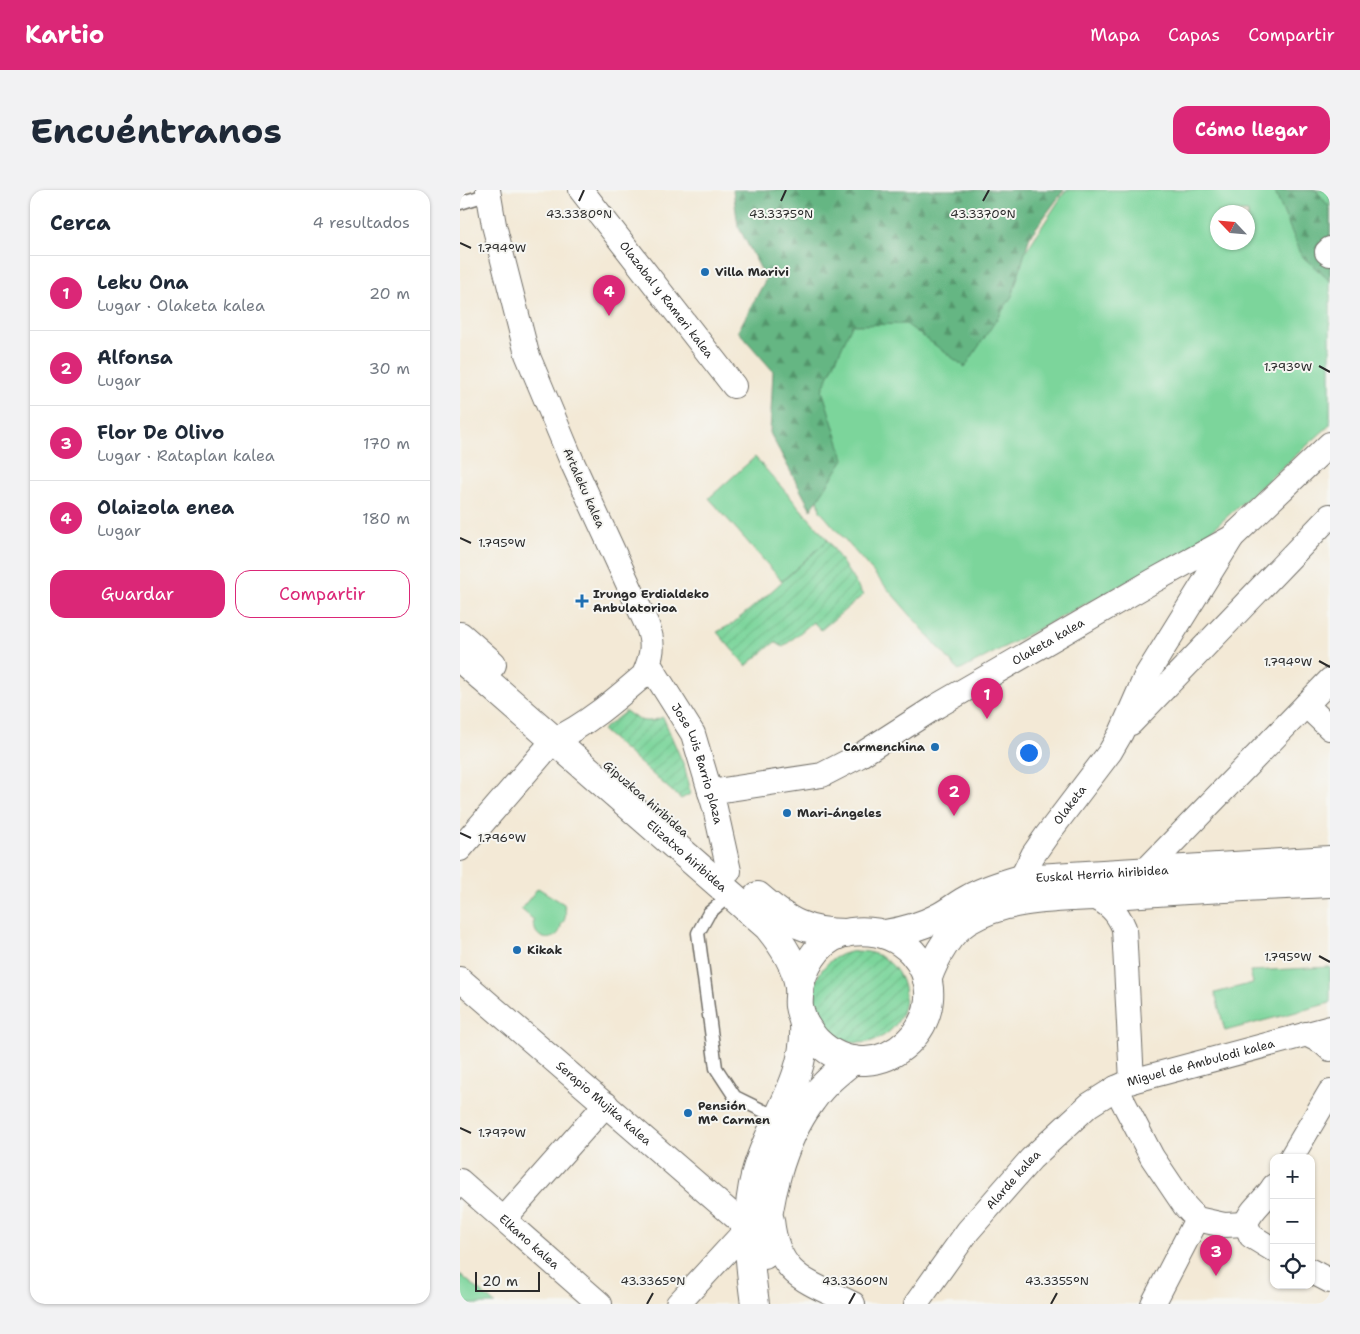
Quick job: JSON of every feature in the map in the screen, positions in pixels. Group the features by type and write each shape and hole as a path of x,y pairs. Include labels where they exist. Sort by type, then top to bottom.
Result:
{"main road":[{"name":"Gipuzkoa hiribidea","path":"460,636 562,736 730,883 793,923 821,932 846,933"},
{"name":"Gipuzkoa hiribidea","path":"460,658 562,736"},
{"name":"Euskal Herria hiribidea","path":"927,980 933,963 953,934 966,922 986,912 1006,906 1056,898 1092,896 1151,881 1330,860"},
{"name":"Euskal Herria hiribidea","path":"885,934 922,926 939,918 970,898 1003,884 1021,879 1330,883"},
{"name":"Elizatxo hiribidea","path":"730,883 779,940 788,955 799,988"},
{"name":"Elizatxo hiribidea","path":"755,1304 750,1266 749,1208 756,1171 797,1077 804,1041 804,1023 799,1006 799,988 804,970 814,954 828,941 846,933 866,930 885,934 904,944 918,960 927,980 928,1001 923,1022 912,1040 895,1053 874,1060 853,1060 833,1054 816,1041 804,1023"},
{"path":"768,1304 764,1266 766,1234 771,1203 789,1143 802,1114 821,1088 853,1060"}],"street":[{"name":"Olazabal y Rameri kalea","path":"581,190 734,386"},
{"name":"Artaleku kalea","path":"489,192 494,225 527,354 573,464 652,637 649,664"},
{"path":"1330,249 1327,252 1330,254"},
{"name":"Olaketa kalea","path":"710,792 822,775 859,756 937,706 1107,607 1231,538 1330,444"},
{"path":"1121,733 1330,516"},
{"path":"1121,733 1146,676 1231,538"},
{"path":"460,849 562,736 644,676 649,664"},
{"name":"Jose Luis Barrio plaza","path":"649,664 693,734 710,792 730,883"},
{"path":"1151,881 1330,680"},
{"path":"1306,706 1330,728"},
{"name":"Olaketa","path":"1021,879 1033,855 1110,752 1121,733"},
{"name":"Miguel de Ambulodi kalea","path":"1151,881 1142,899 1135,905 1126,919 1124,928 1124,1084 1152,1157 1185,1206 1197,1219"},
{"name":"Miguel de Ambulodi kalea","path":"1092,896 1103,900 1112,907 1124,928"},
{"name":"Serapio Mujika kalea","path":"460,978 748,1228"},
{"name":"Miguel de Ambulodi kalea","path":"1124,1084 1330,1028"},
{"path":"1306,1034 1322,1042 1330,1049"},
{"name":"Alarde kalea","path":"916,1304 968,1231 1031,1159 1089,1105 1124,1084"},
{"path":"1293,1154 1330,1092"},
{"path":"504,1219 606,1104"},
{"name":"Elkano kalea","path":"460,1181 600,1304"},
{"path":"1270,1192 1252,1212 1246,1224 1251,1236 1270,1248"},
{"path":"771,1203 774,1237 778,1252 787,1265 801,1278 852,1304"},
{"path":"1153,1304 1197,1219 1224,1225 1246,1224"},
{"path":"678,1304 748,1228"},
{"path":"1315,1273 1330,1282"}],"lane":[{"path":"460,203 489,192"},
{"path":"730,883 709,913 698,933 716,1068 735,1097 778,1118"}],"green space":[{"path":"733,190 1064,190 1030,236 1012,296 965,367 906,324 852,325 822,390 844,459 811,510 770,433 773,371 738,331 766,279 738,226"},
{"path":"1066,190 1330,190 1330,425 1193,547 959,671 820,511 805,412 845,304 969,338"},
{"path":"1274,190 1316,190 1330,208 1330,281 1302,256"},
{"path":"755,457 828,540 782,581 709,498"},
{"path":"828,540 863,595 821,630 813,622 783,647 775,642 746,666 717,632 732,624 765,597"},
{"path":"626,711 643,721 652,721 663,717 685,768 690,794 681,799 602,730"},
{"path":"538,888 564,904 565,918 558,933 551,938 539,936 533,923 535,921 521,909"},
{"path":"859,951 877,955 891,965 901,979 905,997 901,1015 891,1029 877,1039 859,1043 841,1039 827,1029 817,1015 813,997 817,979 827,965 841,955"},
{"path":"1330,967 1330,1003 1225,1031 1215,993 1253,983 1250,971"},
{"path":"460,1274 495,1304 460,1304"}],"place":[{"name":"Villa Marivi","path":"705,272"},
{"name":"Olaizola enea","path":"609,316"},
{"name":"Irungo Erdialdeko Anbulatorioa","path":"582,601"},
{"name":"Leku Ona","path":"987,719"},
{"name":"Carmenchina","path":"935,747"},
{"name":"Mari-ángeles","path":"787,813"},
{"name":"Alfonsa","path":"954,816"},
{"name":"Kikak","path":"517,950"},
{"name":"Pensión Mª Carmen","path":"688,1113"},
{"name":"Flor De Olivo","path":"1216,1276"}]}
